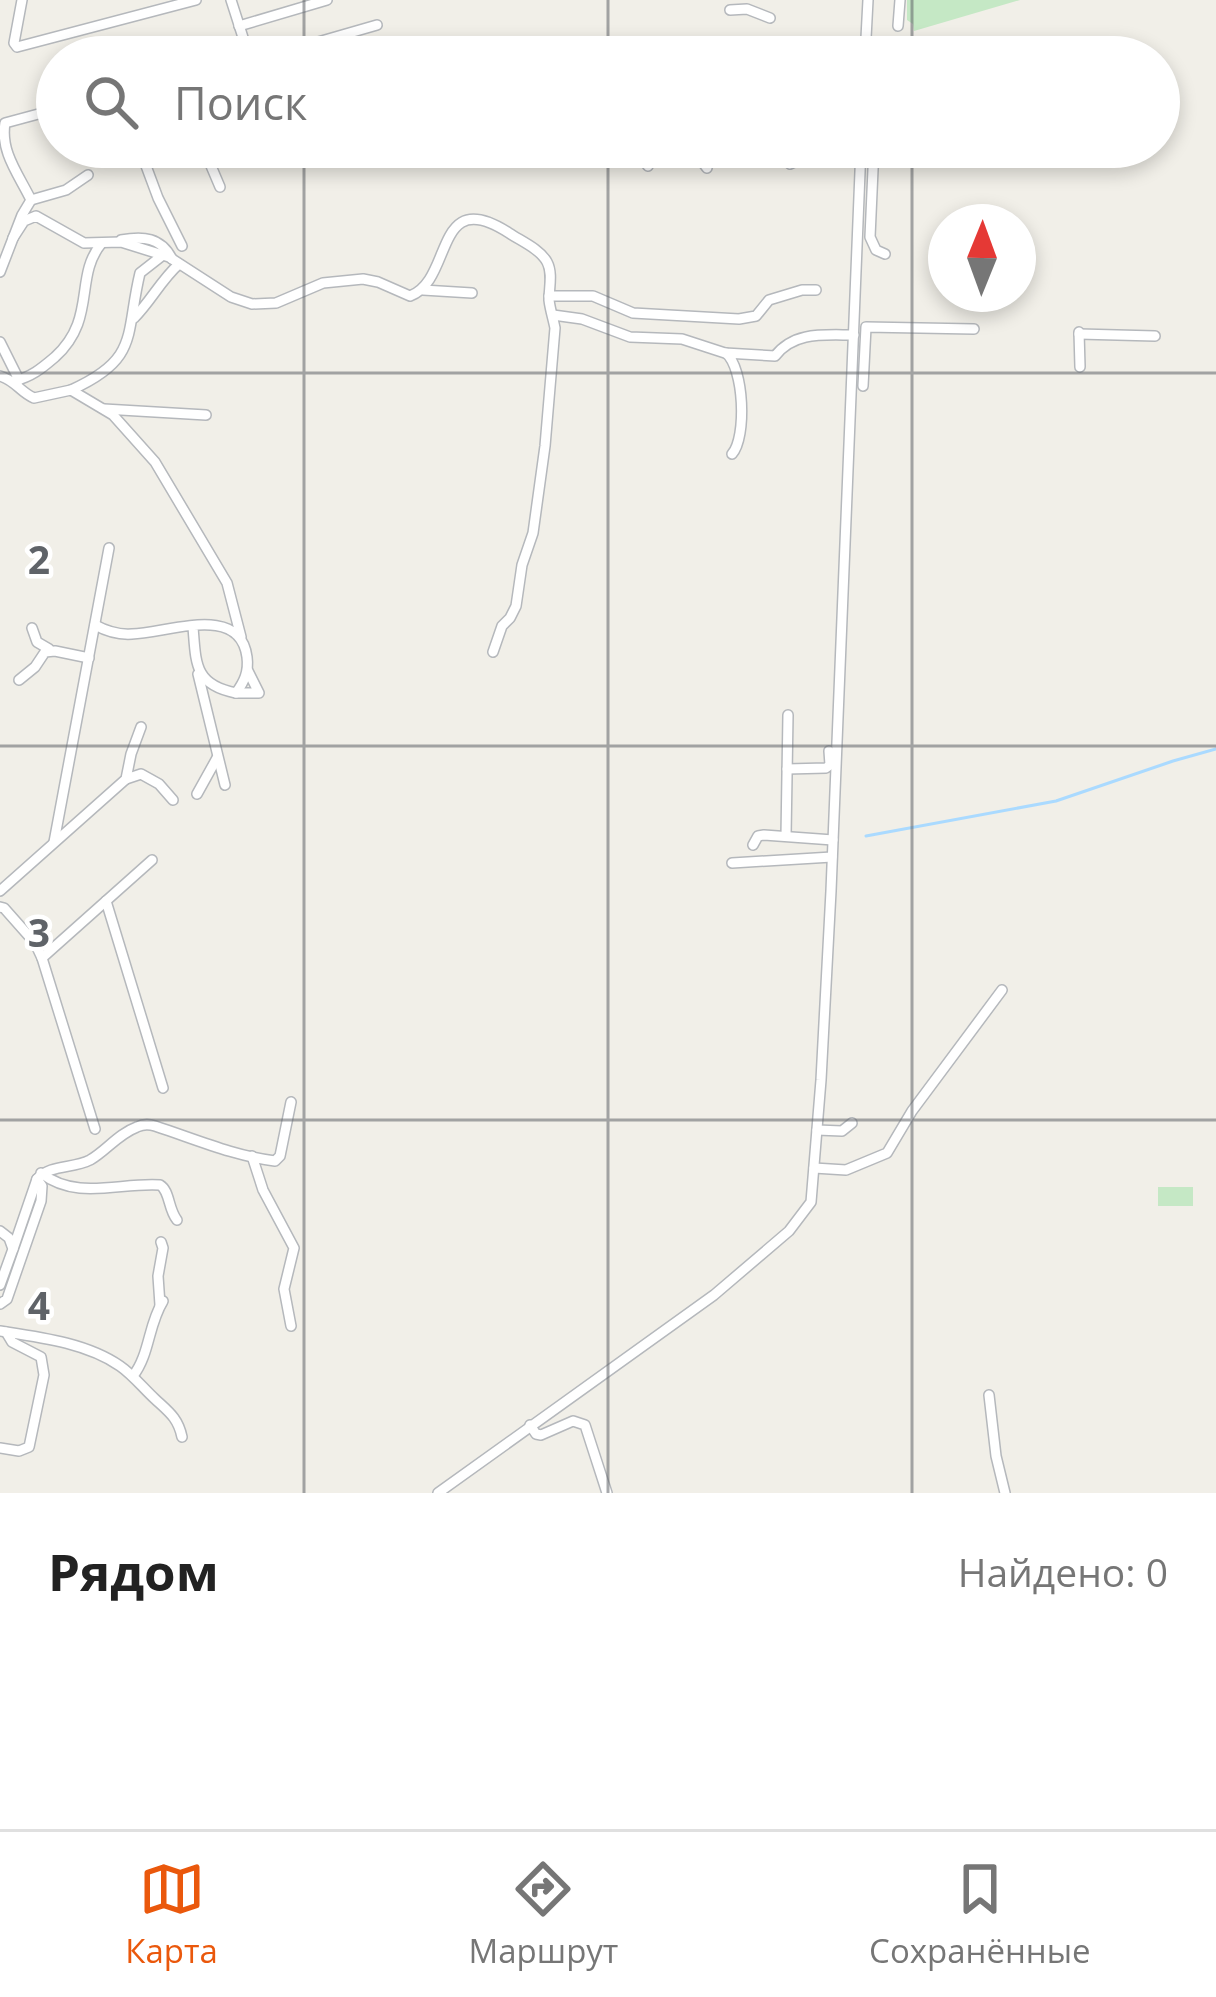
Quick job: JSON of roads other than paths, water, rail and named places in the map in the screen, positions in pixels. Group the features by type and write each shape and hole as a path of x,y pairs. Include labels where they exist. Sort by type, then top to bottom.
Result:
{"street":[{"path":"22,0 14,43 17,47 36,42"},
{"path":"59,36 196,0"},
{"path":"231,0 242,36"},
{"path":"239,26 327,0"},
{"path":"867,36 868,0"},
{"path":"898,26 900,0"},
{"path":"730,10 747,9 770,18"},
{"path":"341,36 376,26"},
{"path":"36,115 5,123 0,144 28,209 84,243 149,238 166,248 172,259 231,297 264,306 323,283 364,279 410,296 423,290 472,293"},
{"path":"147,168 182,246"},
{"path":"212,168 220,187"},
{"path":"438,1493 700,1305 789,1231 811,1202 833,840 831,759 860,168"},
{"path":"873,168 869,237 876,250 885,254"},
{"path":"0,272 28,209 88,175"},
{"path":"423,290 436,272 449,234 457,226 482,220 506,230 546,259 550,272 555,328 532,533 516,606 493,652"},
{"path":"0,376 16,380 32,376 74,336 92,261 105,243"},
{"path":"134,319 156,293 172,259"},
{"path":"0,342 16,380 34,398 92,382 122,354 134,319 140,273 172,259"},
{"path":"549,296 593,296 633,313 739,319 756,316 769,300 815,290"},
{"path":"553,316 582,319 630,337 682,339 725,352 775,356 789,341 802,337 854,335"},
{"path":"863,386 866,327 974,329"},
{"path":"1080,367 1079,333 1155,336"},
{"path":"725,352 733,359 739,388 740,439 732,454"},
{"path":"71,389 130,432 176,494 227,583 248,656 248,670 236,693"},
{"path":"104,409 206,415"},
{"path":"54,842 109,548"},
{"path":"94,625 131,634 224,626 241,637"},
{"path":"193,627 198,670 225,785"},
{"path":"32,628 37,642 50,652 88,658"},
{"path":"19,680 50,652"},
{"path":"198,670 212,685 236,693 260,693 248,670"},
{"path":"786,836 788,715"},
{"path":"126,779 141,727"},
{"path":"196,794 218,757"},
{"path":"787,769 813,770 831,759"},
{"path":"129,767 159,784 173,800"},
{"path":"0,891 126,779 141,773"},
{"path":"753,845 764,835 833,840"},
{"path":"732,863 832,857"},
{"path":"42,958 152,860"},
{"path":"106,902 163,1088"},
{"path":"0,907 27,932 42,958 95,1129"},
{"path":"814,1168 846,1170 887,1153 1002,990"},
{"path":"39,1176 88,1161 142,1125 278,1160 291,1102"},
{"path":"817,1130 842,1131 852,1123"},
{"path":"252,1156 263,1190 294,1248 284,1288 291,1325"},
{"path":"39,1176 81,1189 160,1185 177,1220"},
{"path":"0,1285 39,1176"},
{"path":"0,1304 7,1299 41,1201 39,1176"},
{"path":"0,1231 13,1250"},
{"path":"133,1376 162,1303 161,1242"},
{"path":"3,1331 55,1340 112,1361 178,1420 182,1437"},
{"path":"0,1448 19,1451 29,1447 44,1375 41,1357 11,1342 3,1331"},
{"path":"989,1395 1005,1493"},
{"path":"530,1425 541,1435 573,1421 585,1425 607,1493"}],"waterway":[{"path":"866,836 1056,801 1216,749"}]}
